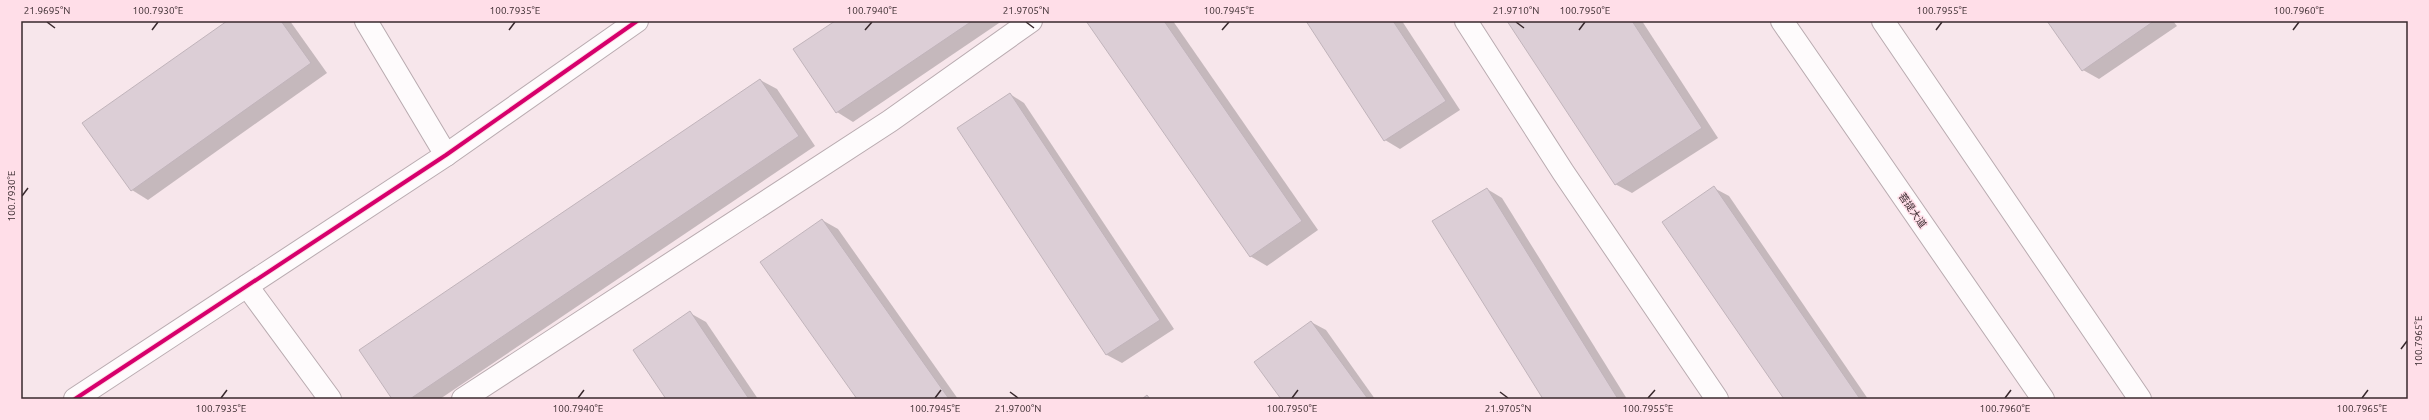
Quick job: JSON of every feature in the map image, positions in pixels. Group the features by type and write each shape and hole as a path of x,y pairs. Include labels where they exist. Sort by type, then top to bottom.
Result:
{"main road":[{"path":"366,21 446,155"},
{"path":"75,399 446,155 637,21"},
{"path":"463,399 890,121 1031,21"},
{"path":"1466,21 1563,172 1717,399"},
{"name":"菩提大道","path":"1782,21 2043,399"},
{"path":"1883,21 2140,399"},
{"path":"247,286 330,399"}],"building":[{"path":"227,21 281,21 311,63 131,191 82,123"},
{"path":"835,21 972,21 836,113 793,49"},
{"path":"1086,21 1164,21 1302,221 1250,257"},
{"path":"1306,21 1393,21 1446,101 1384,141"},
{"path":"1507,21 1632,21 1702,128 1615,185"},
{"path":"2047,21 2154,21 2082,71"},
{"path":"760,79 799,136 410,399 392,399 359,350"},
{"path":"1010,93 1160,320 1106,355 957,128"},
{"path":"1714,186 1860,399 1784,399 1662,222"},
{"path":"1487,188 1618,399 1543,399 1432,221"},
{"path":"822,219 949,399 857,399 760,262"},
{"path":"690,311 749,399 666,399 633,350"},
{"path":"1311,321 1368,399 1281,399 1254,362"},
{"path":"1147,395 1150,399 1142,399"}],"cycle path":[{"path":"75,399 446,155 637,21"}]}
